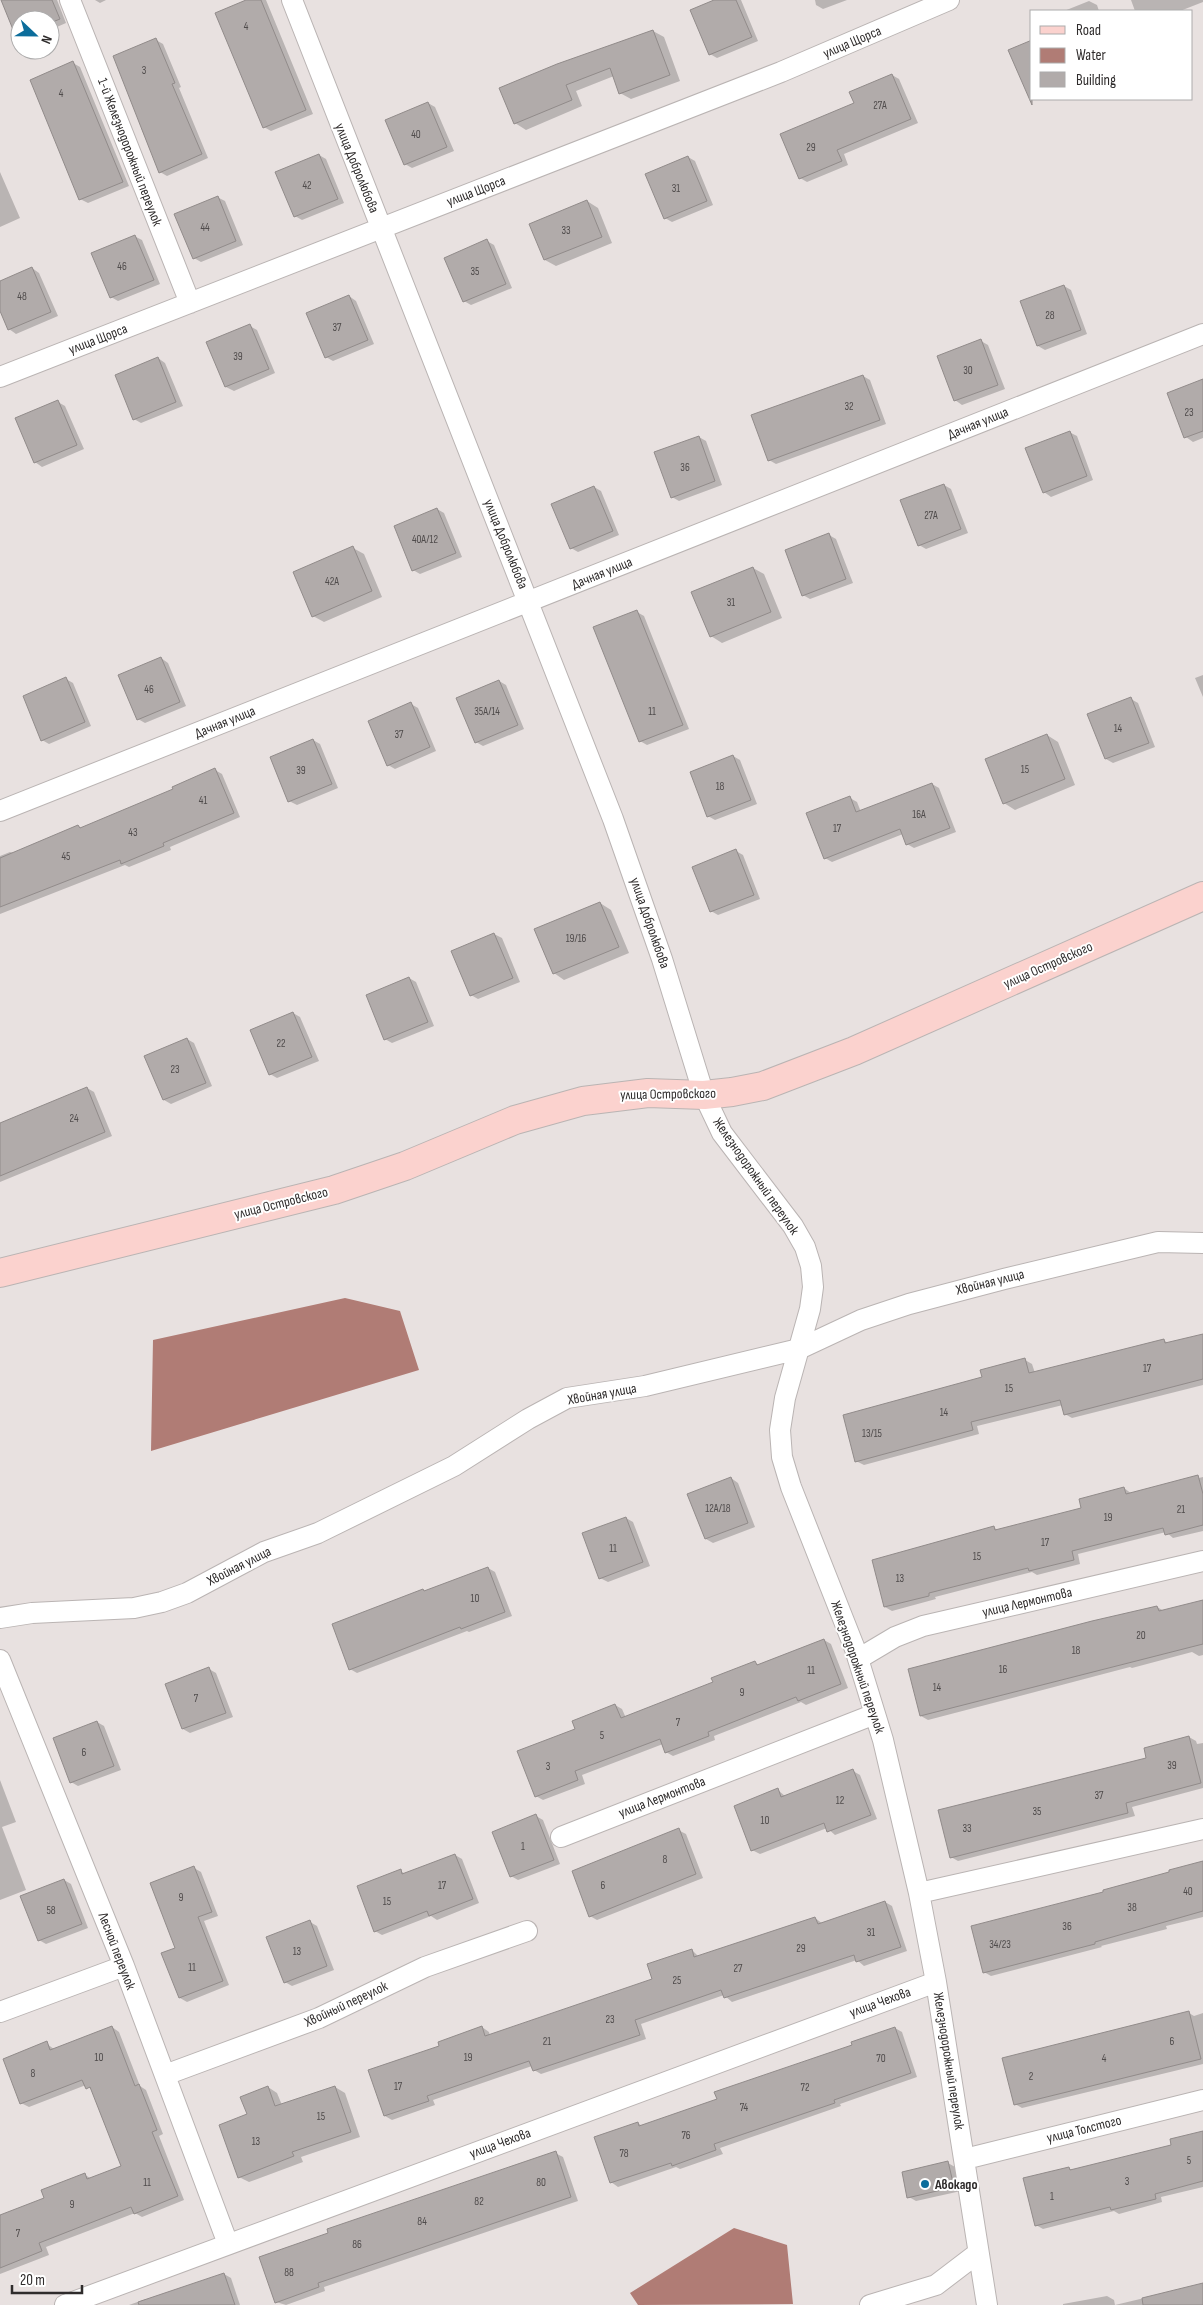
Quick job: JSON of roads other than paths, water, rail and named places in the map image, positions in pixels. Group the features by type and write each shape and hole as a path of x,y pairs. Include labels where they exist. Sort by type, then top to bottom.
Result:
{"street":[{"name":"1-й Железнодорожный переулок","path":"70,0 190,303"},
{"name":"улица Добролюбова","path":"292,0 529,602 638,887 704,1095"},
{"name":"улица Щорса","path":"1,376 781,72 949,0"},
{"name":"Дачная улица","path":"0,811 1203,334"},
{"name":"улица Островского","path":"0,1273 334,1190 405,1166 515,1120 583,1101 648,1093 704,1095 763,1086 825,1064 1203,896"},
{"name":"Железнодорожный переулок","path":"704,1095 722,1133 793,1226 811,1266 813,1287 810,1309 785,1398 780,1430 782,1457 791,1487 858,1658 875,1714 919,1893 936,1982 987,2305"},
{"name":"Хвойная улица","path":"0,1618 32,1613 134,1608 162,1602 187,1593 264,1552 318,1533 454,1466 528,1419 567,1398 645,1386 800,1349 861,1320 952,1292 1158,1242 1203,1243"},
{"name":"улица Лермонтова","path":"858,1658 895,1637 923,1626 1203,1561"},
{"name":"Лесной переулок","path":"0,1660 124,1966 228,2244"},
{"name":"улица Лермонтова","path":"560,1837 875,1714"},
{"path":"919,1893 1203,1829"},
{"name":"Хвойный переулок","path":"165,2075 319,2018 425,1967 527,1931"},
{"path":"0,2012 124,1966"},
{"name":"улица Чехова","path":"65,2305 936,1982"},
{"name":"улица Толстого","path":"965,2159 1203,2100"},
{"path":"913,2305 978,2253"},
{"path":"870,2305 936,2285"}],"water":[{"path":"345,1298 400,1311 419,1370 151,1451 153,1340"},
{"path":"734,2228 787,2245 793,2304 638,2305 630,2293"}],"place":[{"name":"Авокадо","path":"925,2184"}]}
